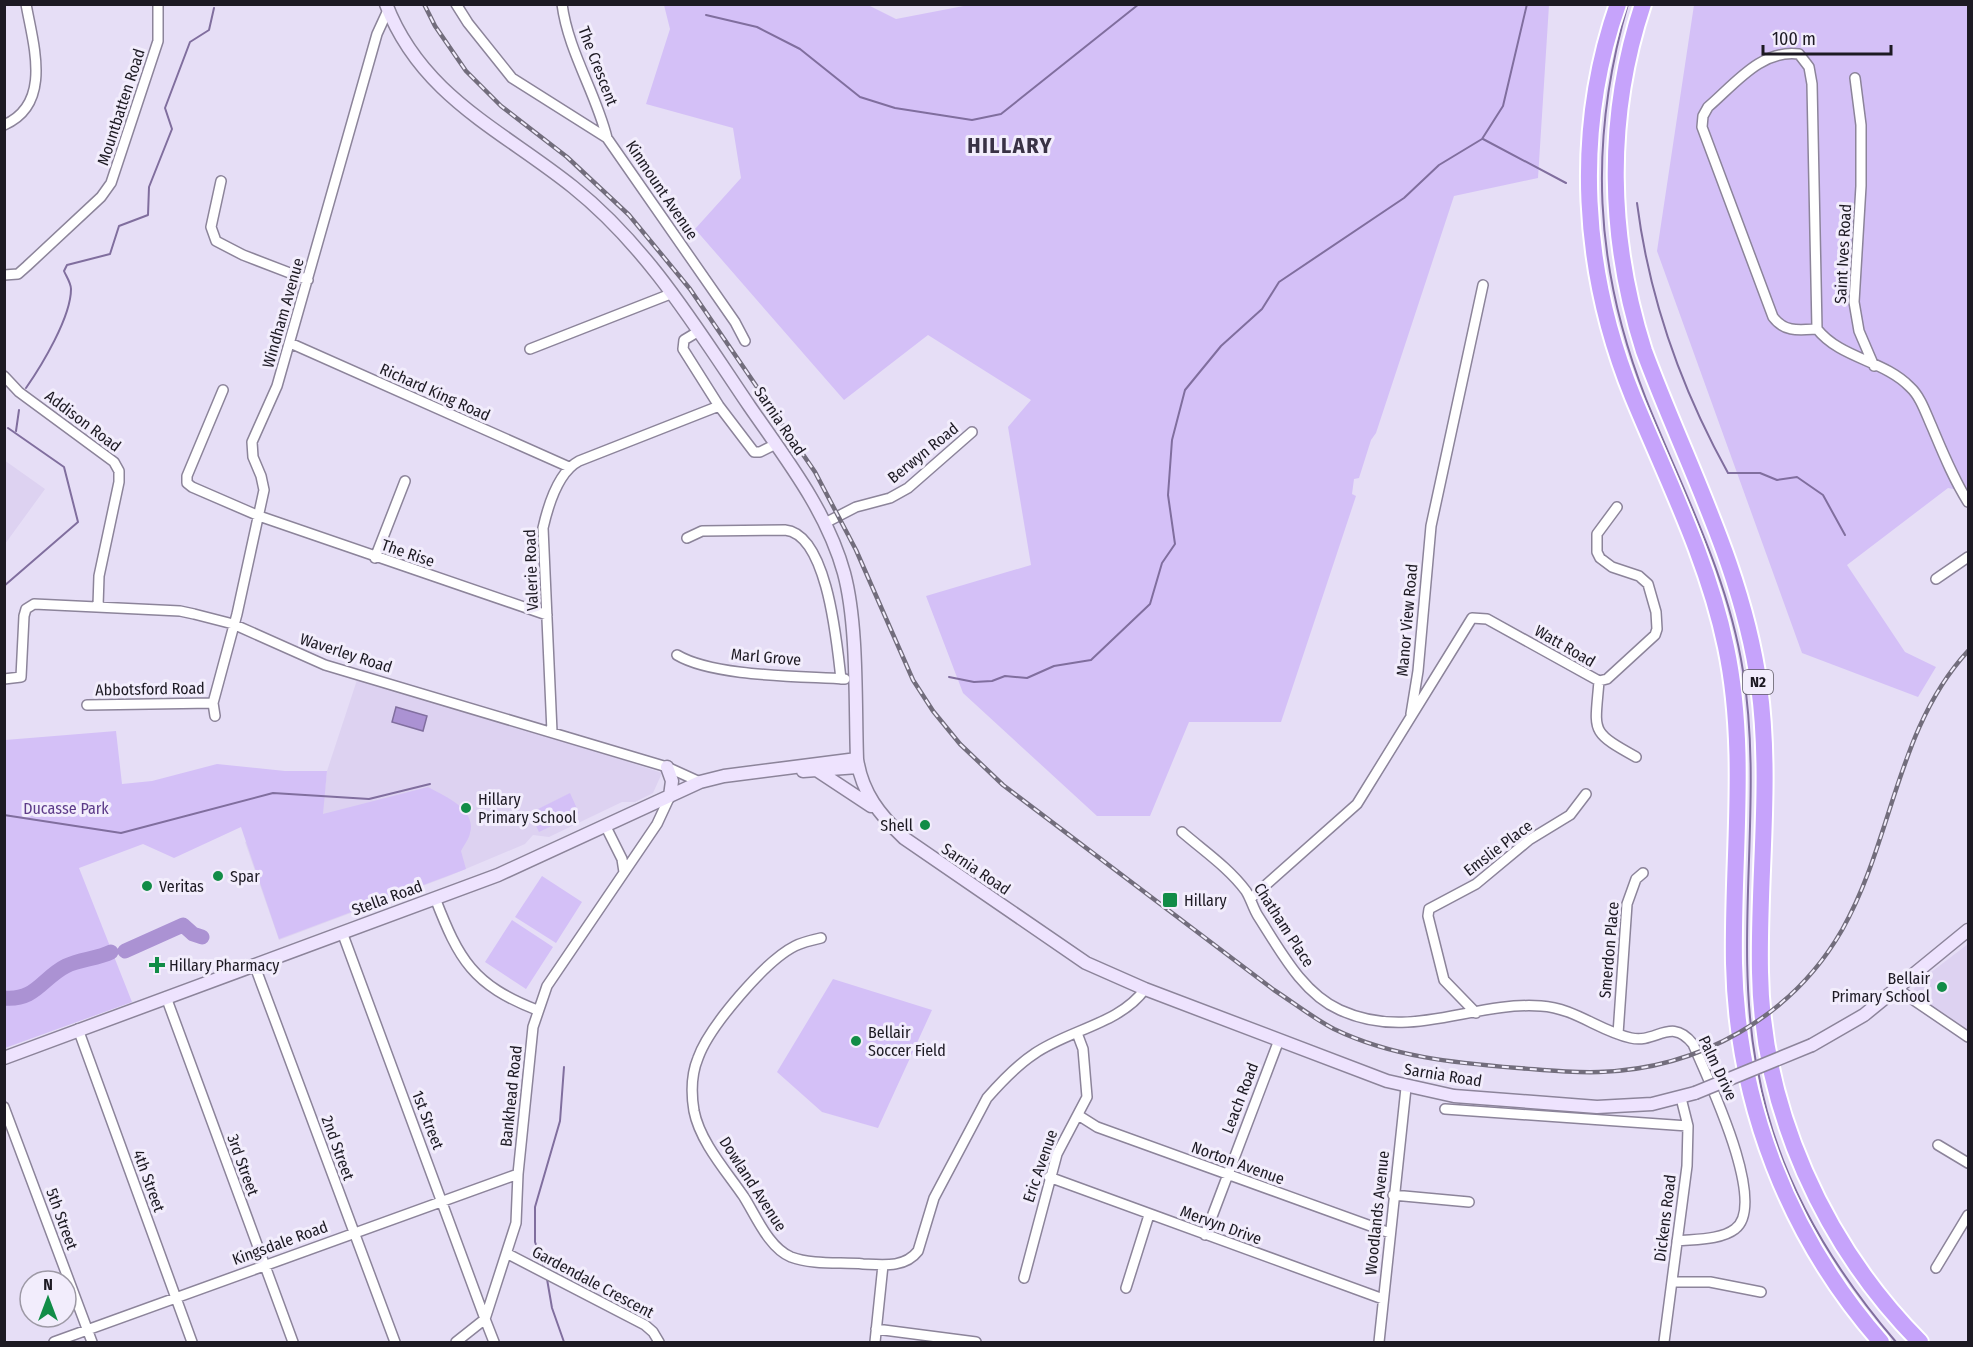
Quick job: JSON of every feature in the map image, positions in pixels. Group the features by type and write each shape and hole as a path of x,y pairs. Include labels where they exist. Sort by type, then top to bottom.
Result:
{"highway":[{"name":"N2","path":"1618,4 1606,39 1597,77 1591,130 1590,203 1594,250 1600,287 1617,353 1700,557 1727,649 1733,688 1738,756 1734,964 1737,1008 1752,1098 1776,1174 1805,1237 1847,1301 1881,1342"},
{"name":"N2","path":"1643,4 1620,96 1615,167 1621,259 1634,319 1653,376 1725,549 1753,648 1763,721 1764,758 1760,972 1767,1041 1777,1092 1789,1133 1834,1232 1876,1296 1920,1342"},
{"path":"1615,167 1630,88 1654,4"}],"main road":[{"name":"Sarnia Road","path":"387,7 422,67 452,99 491,129 556,173 629,238 673,293 776,444 825,523 838,555 848,592 848,680 857,763 865,790 879,812 904,838 929,857 1086,963 1145,989 1406,1088 1499,1099 1628,1107 1681,1098 1812,1045 1850,1025 1968,930"},
{"name":"Stella Road","path":"778,770 818,771 857,763"},
{"name":"Stella Road","path":"4,1058 498,875 700,782 778,770 857,763"},
{"path":"667,767 672,781 670,796"},
{"path":"818,771 850,790 879,812"}],"street":[{"path":"4,125 23,112 32,100 35,88 36,63 26,4"},
{"name":"Mountbatten Road","path":"4,275 18,274 23,270 101,197 111,183 156,51 160,31 158,4"},
{"name":"Kinmount Avenue","path":"456,4 468,23 512,78 607,138 735,322 745,341"},
{"name":"The Crescent","path":"562,4 586,79 600,110 607,138"},
{"name":"Windham Avenue","path":"233,624 259,516 263,483 253,457 252,442 278,386 377,34 387,7"},
{"path":"1817,329 1790,330 1779,325 1773,317 1702,127 1703,116 1708,107 1764,58 1777,53 1799,54 1809,66 1812,84 1817,329 1828,342 1899,379 1916,393 1956,483 1968,502"},
{"name":"Saint Ives Road","path":"1856,78 1861,125 1861,186 1854,302 1859,331 1874,366"},
{"path":"221,181 211,227 216,241 243,255 308,280"},
{"name":"Manor View Road","path":"1250,899 1357,804 1410,719 1418,671 1431,526 1483,285"},
{"path":"530,350 673,293"},
{"path":"699,331 684,340 683,349 719,406 754,452 760,452 776,444"},
{"name":"Richard King Road","path":"290,344 569,467"},
{"name":"Addison Road","path":"4,376 19,392 114,462 119,471 120,482 99,576 98,606"},
{"name":"The Rise","path":"223,390 187,476 187,483 259,516 375,558 548,615"},
{"path":"569,467 719,406"},
{"name":"Berwyn Road","path":"825,523 856,507 890,498 908,488 972,432"},
{"name":"Valerie Road","path":"552,732 543,528 549,507 569,467"},
{"path":"375,558 405,481"},
{"name":"Watt Road","path":"1410,719 1472,618 1487,619 1599,681 1607,679 1655,635 1656,612 1648,584 1639,576 1612,567 1600,558 1597,552 1597,534 1617,507"},
{"path":"687,538 702,531 785,530 798,533 804,538 816,557 834,616 848,680"},
{"path":"1936,579 1968,557"},
{"name":"Waverley Road","path":"4,679 21,677 24,616 29,606 43,603 180,611 233,624 325,665 667,767 700,782"},
{"name":"Abbotsford Road","path":"215,716 213,703 233,624"},
{"name":"Marl Grove","path":"677,654 687,661 722,669 848,680"},
{"path":"1599,681 1596,715 1599,732 1604,739 1636,757"},
{"name":"Abbotsford Road","path":"87,705 213,703"},
{"name":"Emslie Place","path":"1476,1013 1447,984 1442,974 1428,916 1429,909 1476,884 1529,840 1570,815 1586,794"},
{"name":"Bankhead Road","path":"485,1319 508,1254 516,1223 518,1174 537,1010 548,986 657,824 670,796"},
{"path":"605,825 622,859 624,872"},
{"name":"Chatham Place","path":"1182,832 1222,866 1250,899 1257,914 1299,978 1322,1000 1339,1010 1367,1021 1386,1024 1431,1021 1476,1013"},
{"name":"Smerdon Place","path":"1618,1034 1627,904 1636,879 1643,873"},
{"path":"435,898 456,948 473,971 501,994 537,1010"},
{"name":"1st Street","path":"342,932 485,1319"},
{"name":"Dowland Avenue","path":"821,938 794,946 759,975 711,1031 697,1058 693,1075 694,1115 707,1140 781,1251 804,1260 883,1265 906,1262 918,1251 934,1198 992,1092 1035,1053 1129,1006 1145,989"},
{"name":"2nd Street","path":"254,964 395,1342"},
{"path":"1896,988 1968,1037"},
{"name":"3rd Street","path":"166,997 292,1342"},
{"name":"Palm Drive","path":"1476,1013 1528,1006 1551,1007 1576,1014 1618,1034 1636,1039 1673,1031 1687,1036 1693,1044 1729,1128 1746,1202 1742,1222 1726,1234 1677,1241"},
{"name":"4th Street","path":"78,1029 192,1342"},
{"name":"Eric Avenue","path":"1024,1278 1049,1177 1067,1131 1085,1104 1087,1088 1083,1049 1077,1033"},
{"name":"Leach Road","path":"1205,1235 1279,1040"},
{"name":"Woodlands Avenue","path":"1379,1342 1406,1088"},
{"name":"Dickens Road","path":"1664,1342 1687,1166 1688,1126 1681,1098"},
{"path":"1499,1099 1499,1114"},
{"name":"5th Street","path":"4,1107 92,1342"},
{"path":"1445,1109 1688,1126"},
{"name":"Norton Avenue","path":"1078,1115 1097,1127 1390,1233"},
{"path":"1938,1145 1968,1163"},
{"name":"Kingsdale Road","path":"54,1342 263,1264 518,1174"},
{"name":"Mervyn Drive","path":"1049,1177 1383,1299"},
{"path":"1393,1195 1469,1202"},
{"path":"1126,1288 1149,1215"},
{"path":"1936,1268 1968,1215"},
{"name":"Gardendale Crescent","path":"508,1254 645,1325 659,1342"},
{"path":"875,1342 883,1265"},
{"path":"1672,1282 1710,1282 1761,1292"},
{"path":"456,1342 485,1319 494,1342"},
{"path":"876,1329 976,1342"}],"shaded area":[{"path":"4,460 45,489 5,544 4,544"},
{"name":"Hillary Primary School","path":"357,680 662,773 653,793 635,802 622,802 549,837 533,835 525,844 449,876 279,940 245,842 322,815 327,771"},
{"path":"396,707 427,716 423,731 392,722"},
{"name":"Bellair Primary School","path":"1968,944 1968,1031 1921,1001 1913,991 1917,983"}],"green space":[{"path":"974,4 1549,5 1538,178 1454,196 1376,433 1371,440 1359,478 1354,479 1352,494 1356,496 1281,722 1189,722 1150,816 1097,816 963,693 926,596 1031,565 1008,427 1031,400 928,335 844,400 695,229 741,178 733,128 646,104 670,29 664,5 868,5 896,19"},
{"path":"1694,5 1968,5 1968,492 1948,488 1847,565 1905,652 1936,667 1918,697 1802,653 1657,251"},
{"name":"Ducasse Park","path":"116,731 122,784 152,781 217,764 285,771 327,771 323,814 428,787 458,804 469,817 470,833 461,851 466,869 279,939 241,827 174,858 143,844 79,868 132,1002 5,1048 5,740"},
{"path":"570,793 579,813 539,832 530,813"},
{"path":"542,876 582,902 556,943 515,917"},
{"path":"512,920 553,947 526,989 485,962"},
{"name":"Bellair Soccer Field","path":"833,979 932,1010 878,1128 822,1112 777,1072"}],"waterway":[{"path":"706,15 757,27 800,49 860,97 895,108 972,120 1001,114 1139,4"},
{"path":"949,677 974,682 992,681 1005,676 1027,678 1054,666 1091,660 1150,604 1162,563 1175,544 1168,495 1172,440 1185,390 1221,346 1262,309 1279,282 1404,198 1439,165 1482,139 1503,106 1527,4"},
{"path":"1628,4 1615,55 1602,154 1602,203 1607,252 1616,301 1629,350 1646,399 1715,566 1727,601 1743,671 1749,720 1751,769 1747,965 1756,1063"},
{"path":"26,388 47,354 66,313 71,289 64,271 67,265 110,254 119,226 148,215 149,187 172,129 165,108 190,42 209,30 214,8"},
{"path":"1483,139 1566,183"},
{"path":"1637,203 1650,273 1670,342 1696,409 1728,473 1760,473 1777,480 1797,477 1823,495 1845,535"},
{"path":"16,431 19,410"},
{"path":"4,586 78,522 64,467 8,428"},
{"path":"4,815 121,833 273,793 369,799 430,784"},
{"path":"125,951 183,925 193,934 202,937"},
{"path":"4,998 24,996 66,966 111,952"},
{"path":"545,1270 535,1242 535,1207 560,1121 564,1067"},
{"path":"1758,1071 1766,1109 1778,1146 1809,1216 1849,1281 1896,1342"},
{"path":"547,1279 552,1308 564,1342"}],"railway":[{"path":"424,4 435,26 466,71 501,106 567,157 629,215 690,289 815,472 856,550 913,680 933,711 960,744 1003,785 1274,990 1326,1025 1356,1039 1401,1052 1447,1061 1558,1071 1599,1072 1636,1069 1672,1061 1707,1049 1739,1032 1770,1012 1797,988 1821,961 1842,930 1873,859 1897,786 1925,715 1944,682 1968,651"}],"place":[{"name":"Hillary Primary School","path":"466,808"},
{"name":"Shell","path":"925,825"},
{"name":"Spar","path":"218,876"},
{"name":"Veritas","path":"147,886"},
{"name":"Hillary","path":"1170,900"},
{"name":"Hillary Pharmacy","path":"157,965"},
{"name":"Bellair Primary School","path":"1942,987"},
{"name":"Bellair Soccer Field","path":"856,1041"}],"district":[{"name":"HILLARY","path":"1010,145"}]}
